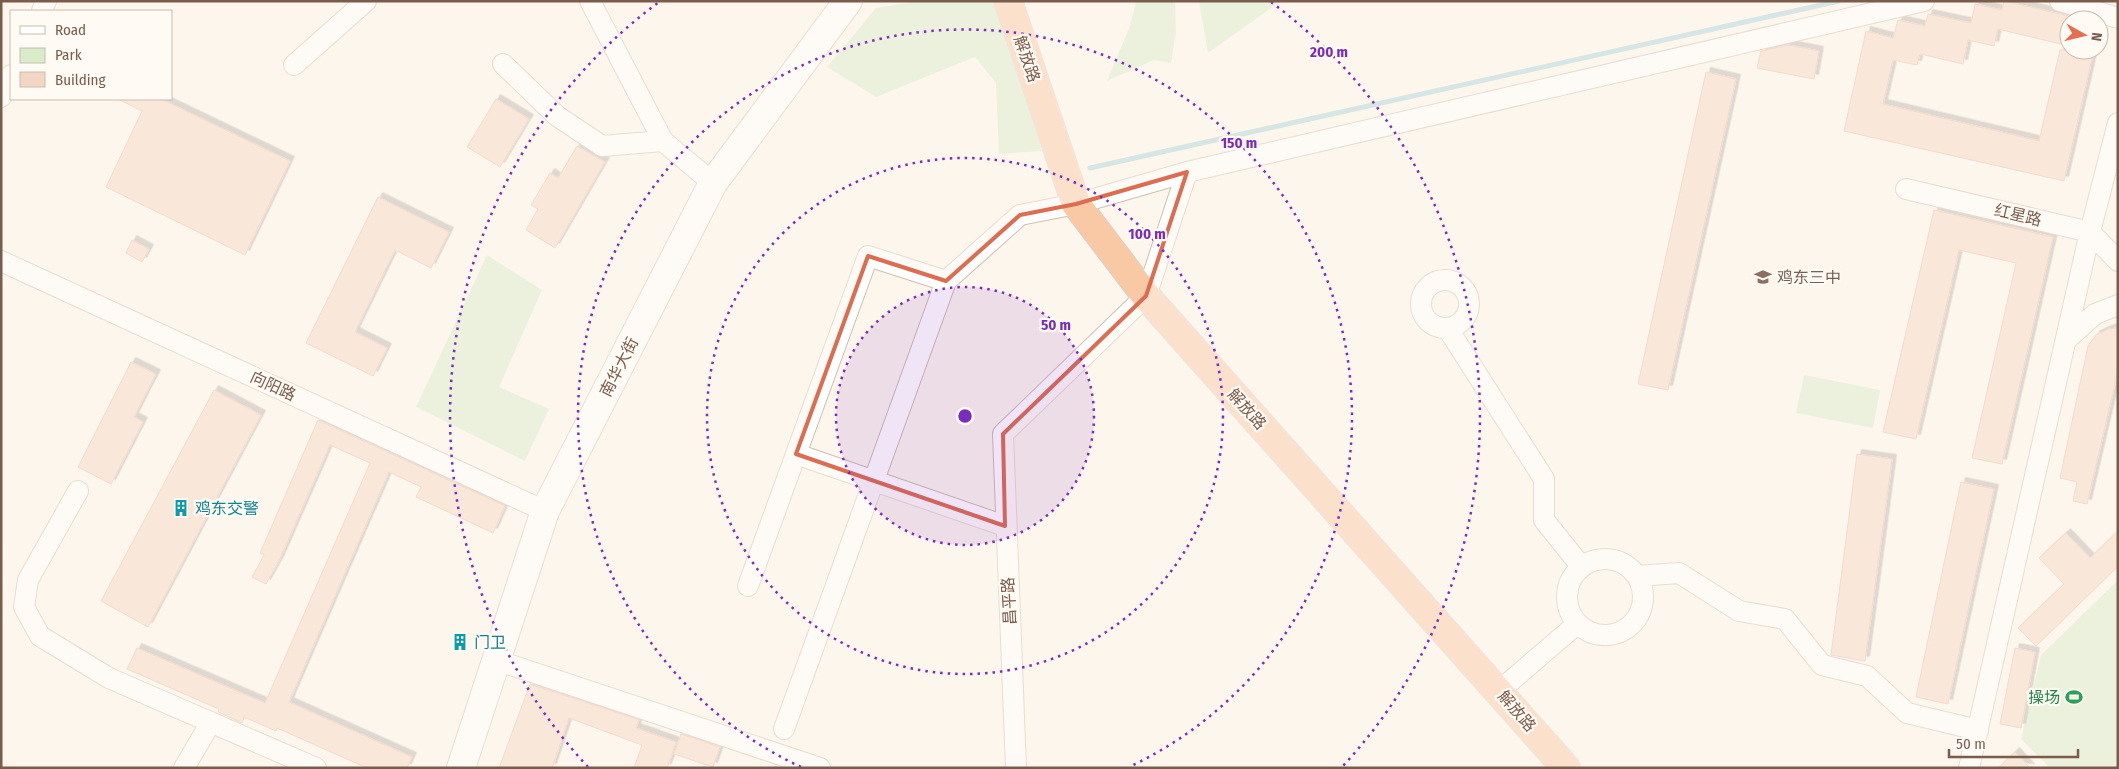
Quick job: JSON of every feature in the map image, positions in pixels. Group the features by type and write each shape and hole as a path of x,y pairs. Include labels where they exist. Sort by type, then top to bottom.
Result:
{"highway":[{"name":"解放路","path":"1008,1 1076,204 1146,296 1566,768"}],"main road":[{"name":"南华大街","path":"460,768 545,511 713,183 848,1"}],"street":[{"path":"294,64 366,1"},
{"path":"590,1 663,141 713,183"},
{"path":"784,729 946,281 1020,215 1076,204 1187,172 1924,1"},
{"path":"2060,1 2118,18"},
{"path":"503,64 557,116 602,146 663,141"},
{"path":"1,97 10,77"},
{"path":"1969,768 2090,232 2118,123"},
{"path":"1146,296 1187,172"},
{"name":"红星路","path":"1906,189 2090,232"},
{"path":"2090,232 2118,261"},
{"path":"748,586 868,256 946,281"},
{"name":"向阳路","path":"1,261 545,511"},
{"name":"昌平路","path":"1016,768 1002,434 1146,296"},
{"path":"2066,340 2095,314 2118,305"},
{"path":"1448,328 1544,479 1544,520 1581,566"},
{"path":"796,454 1005,526"},
{"path":"78,491 28,580 24,607 40,636 109,678 316,768"},
{"path":"1598,559 1618,560 1629,567 1637,576 1642,588 1643,601 1640,614 1628,628 1611,635 1598,635 1586,631 1576,624 1570,613 1567,594 1572,576 1581,566 1598,559"},
{"path":"1637,576 1679,573 1739,611 1785,619 1822,665 1866,676 1907,713 1978,730"},
{"path":"1499,691 1576,624"},
{"path":"496,660 820,768"},
{"path":"184,768 211,722"}],"highlighted area":[{"path":"1187,172 1146,296 1003,434 1005,526 796,454 868,256 946,281 1020,215 1076,204"}],"green space":[{"path":"917,1 1003,1 1042,151 999,154 996,83 975,57 876,97 827,67 876,8"},
{"path":"1136,1 1175,1 1176,32 1171,63 1154,60 1107,81 1130,26"},
{"path":"1199,1 1281,1 1208,53"},
{"path":"487,255 542,290 499,387 549,409 525,461 416,407"},
{"path":"1804,375 1880,390 1873,428 1796,413"},
{"name":"操场","path":"2118,580 2118,768 2050,768 2021,739 2041,655"}],"building":[{"path":"2004,1 2059,14 2059,44 1998,29 1994,46 1968,40 1963,64 1920,54 1917,65 1893,60 1883,104 2039,141 2059,54 2059,60 2092,60 2064,181 1844,131 1866,31 1893,38 1898,20 1925,26 1928,14 1971,23 1975,4 2002,10"},
{"path":"1788,45 1819,51 1814,79 1757,68 1761,51"},
{"path":"1706,72 1736,79 1668,390 1638,384"},
{"path":"496,99 529,119 500,167 467,147"},
{"path":"120,100 163,100 290,161 245,255 106,187 142,111"},
{"path":"577,146 605,162 555,248 526,230 538,209 531,205 550,173 558,178"},
{"path":"378,197 449,232 431,268 395,250 355,332 387,348 373,376 306,343"},
{"path":"1934,210 2053,237 2002,464 1972,458 2016,263 1959,250 1916,439 1883,432"},
{"path":"132,240 149,249 142,262 126,253"},
{"path":"2118,328 2118,371 2087,504 2073,501 2077,482 2060,478 2088,346 2096,335 2109,329"},
{"path":"131,362 156,374 134,417 143,422 111,484 78,467"},
{"name":"鸡东交警","path":"214,390 261,415 148,627 101,601"},
{"path":"318,420 505,506 493,533 416,497 421,487 389,472 289,702 412,757 407,768 367,768 277,728 276,731 244,717 242,723 218,712 219,709 127,669 137,648 265,703 370,463 330,445 279,561 266,584 252,577 264,555 260,553"},
{"path":"1857,454 1892,459 1865,661 1831,655"},
{"path":"1961,482 1994,489 1948,704 1916,697"},
{"path":"2118,531 2118,566 2036,646 2018,628 2064,584 2039,558 2066,533 2090,558"},
{"path":"2015,648 2035,652 2021,728 2000,724"},
{"path":"530,684 639,720 636,728 676,742 667,768 634,768 642,745 569,718 552,768 499,768"},
{"path":"681,734 720,747 713,767 674,754"},
{"path":"2015,752 2030,768 1998,768"}],"waterway":[{"path":"1090,168 1839,1"}],"place":[{"name":"鸡东三中","path":"1763,277"},
{"name":"鸡东交警","path":"181,508"},
{"name":"门卫","path":"460,642"},
{"name":"操场","path":"2074,697"}]}
